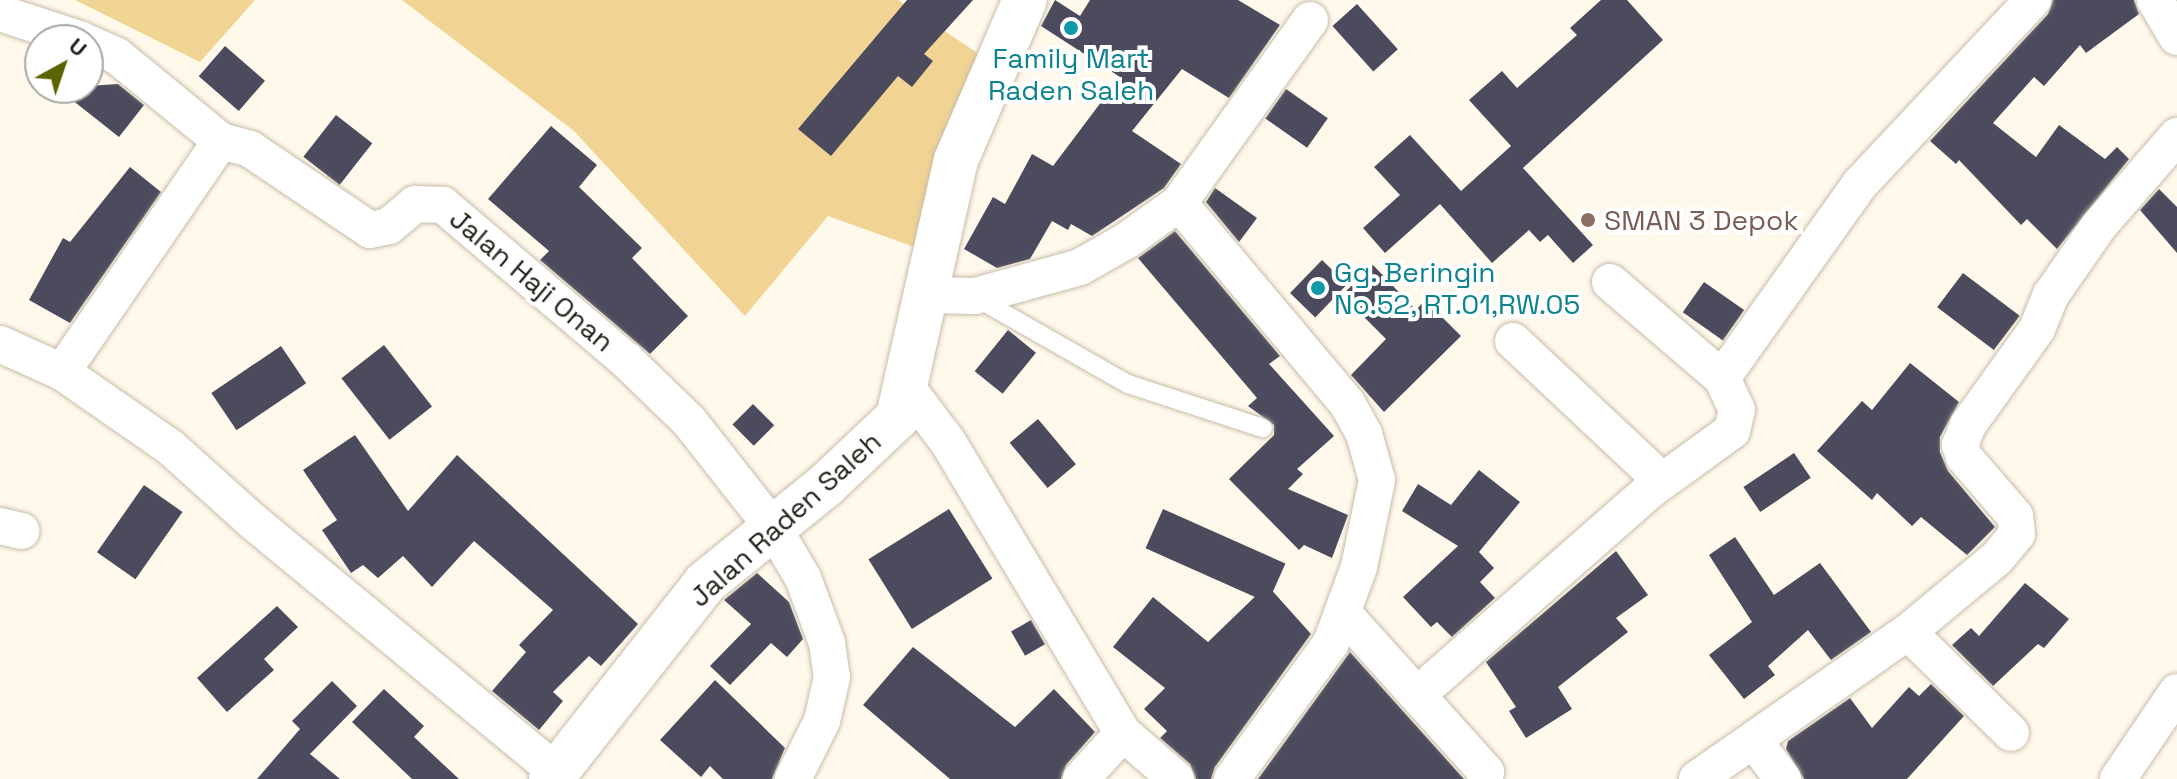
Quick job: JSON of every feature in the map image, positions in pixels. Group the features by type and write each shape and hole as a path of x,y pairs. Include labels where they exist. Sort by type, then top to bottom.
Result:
{"street":[{"name":"Jalan Raden Saleh","path":"554,776 705,583 774,529 898,417 908,389 925,295 956,160 1025,0"},
{"path":"1722,378 1860,184 2033,0"},
{"path":"2155,0 2177,37"},
{"path":"0,13 33,24"},
{"path":"925,295 975,296 1080,267 1179,203 1310,20"},
{"name":"Jalan Haji Onan","path":"104,50 117,56 221,141 250,149 370,230 389,226 415,204 443,205 626,360 689,421 774,529 803,578 827,643 832,677 822,721 793,779"},
{"path":"1697,779 1908,632 1997,558 2017,534 2015,516 1964,457 1960,445 1968,425 2037,329 2051,295 2098,227 2177,136"},
{"path":"62,372 221,141"},
{"path":"1179,203 1347,403 1364,434 1377,480 1363,554 1331,643 1232,779"},
{"path":"1433,681 1662,481 1735,426 1737,410 1722,378 1610,282"},
{"path":"1513,341 1662,481"},
{"path":"0,344 62,372 170,447 251,520 554,776"},
{"path":"908,389 948,442 1123,733 1176,779"},
{"path":"1343,613 1486,772"},
{"path":"1908,632 2011,733"},
{"path":"2118,779 2177,692"},
{"path":"1081,779 1123,733"},
{"path":"1754,741 1783,779"}],"lane":[{"path":"975,296 1128,384 1263,428"}],"shaded area":[{"path":"75,0 255,0 200,62"},
{"path":"402,0 898,0 979,54 920,249 828,216 745,316 574,131"}],"building":[{"path":"907,0 973,0 924,54 933,61 912,87 898,76 831,156 798,129"},
{"path":"1055,0 1080,16 1090,0 1238,0 1280,25 1229,98 1182,69 1132,131 1181,164 1164,188 1092,236 1071,224 1068,230 1052,221 1030,259 997,268 964,249 993,197 1005,204 1032,154 1053,166 1120,77 1041,26"},
{"path":"1601,0 1627,0 1663,40 1523,168 1593,245 1573,263 1548,235 1540,242 1529,230 1492,263 1440,204 1385,253 1363,228 1400,195 1374,167 1410,135 1461,191 1511,146 1469,100 1502,71 1517,88 1577,35 1570,28"},
{"path":"2053,0 2134,0 2139,14 2086,53 2080,45 2044,86 2034,77 1993,123 2036,157 2059,125 2105,159 2117,147 2129,159 2057,249 2027,219 2021,225 1959,160 1956,164 1930,141 2048,14"},
{"path":"1357,4 1398,49 1373,71 1332,26"},
{"path":"225,46 265,81 239,111 199,76"},
{"path":"118,84 144,105 119,137 77,104 104,104 104,85"},
{"path":"1286,89 1328,118 1307,148 1265,118"},
{"path":"336,115 372,143 340,185 303,157"},
{"path":"551,126 597,165 579,187 642,248 632,258 688,316 650,354 540,260 549,251 488,199"},
{"path":"130,167 161,192 70,323 29,300 63,238 70,242"},
{"path":"1215,188 1257,218 1239,242 1206,202"},
{"path":"2159,189 2177,207 2177,253 2140,210"},
{"path":"1175,231 1280,356 1269,364 1334,436 1297,469 1303,474 1288,489 1348,515 1332,558 1304,545 1299,550 1229,479 1274,435 1274,425 1248,406 1257,398 1138,258"},
{"name":"Gg. Beringin No.52, RT.01,RW.05","path":"1322,260 1347,284 1315,317 1290,293"},
{"path":"1373,265 1416,310 1425,300 1461,336 1384,412 1351,375 1386,339 1342,295"},
{"path":"1963,273 2020,316 1994,350 1937,307"},
{"path":"1704,282 1744,310 1723,340 1683,312"},
{"path":"1008,330 1036,353 1003,394 975,371"},
{"path":"384,345 432,406 389,440 341,378"},
{"path":"281,346 306,383 237,430 211,393"},
{"path":"1910,363 1959,402 1940,437 1940,452 1948,471 1995,527 1967,555 1921,517 1912,526 1877,493 1872,500 1817,451 1862,401 1872,410"},
{"path":"753,404 774,425 754,446 732,425"},
{"path":"1038,419 1076,464 1048,488 1010,443"},
{"path":"355,435 408,511 457,455 638,624 601,666 589,656 553,692 563,701 539,730 492,691 526,652 519,645 553,610 474,541 432,587 403,556 378,578 363,565 351,573 322,530 337,520 303,470"},
{"path":"1794,453 1811,478 1760,512 1743,487"},
{"path":"1479,470 1520,502 1479,552 1494,568 1480,582 1495,598 1452,637 1437,622 1431,627 1403,597 1458,546 1402,511 1418,484 1451,505"},
{"path":"144,485 183,512 135,579 97,552"},
{"path":"949,509 992,579 912,629 868,559"},
{"path":"1163,509 1285,564 1268,603 1146,548"},
{"path":"1735,537 1774,595 1820,563 1871,632 1831,660 1808,630 1768,666 1775,675 1744,699 1709,655 1752,622 1709,555"},
{"path":"1616,551 1648,595 1616,618 1628,632 1558,687 1572,709 1526,738 1509,711 1516,707 1486,662"},
{"path":"757,573 789,602 803,639 787,657 771,643 730,685 710,666 751,624 724,600"},
{"path":"2025,583 2069,619 2044,648 2038,644 1993,686 1952,645 1971,628 1979,636"},
{"path":"1267,585 1311,634 1215,767 1211,779 1196,779 1190,764 1160,738 1167,731 1144,709 1165,688 1113,647 1153,597 1208,642"},
{"path":"277,606 298,627 264,659 274,670 227,712 197,678"},
{"path":"1031,620 1045,644 1025,656 1011,632"},
{"path":"913,647 1015,727 1054,689 1095,732 1066,765 1061,779 950,779 863,705"},
{"path":"1350,652 1464,779 1258,779"},
{"path":"715,680 785,748 772,779 723,779 710,766 701,777 660,740"},
{"path":"332,681 357,706 310,754 340,779 257,779 300,729 292,721"},
{"path":"1931,684 1964,716 1907,779 1804,779 1786,749 1788,741 1850,698 1872,728 1909,687 1919,696"},
{"path":"384,689 424,726 414,737 459,779 412,779 352,722"}],"place":[{"name":"Family Mart Raden Saleh","path":"1071,28"},
{"name":"SMAN 3 Depok","path":"1588,220"},
{"name":"Gg. Beringin No.52, RT.01,RW.05","path":"1318,288"}]}
